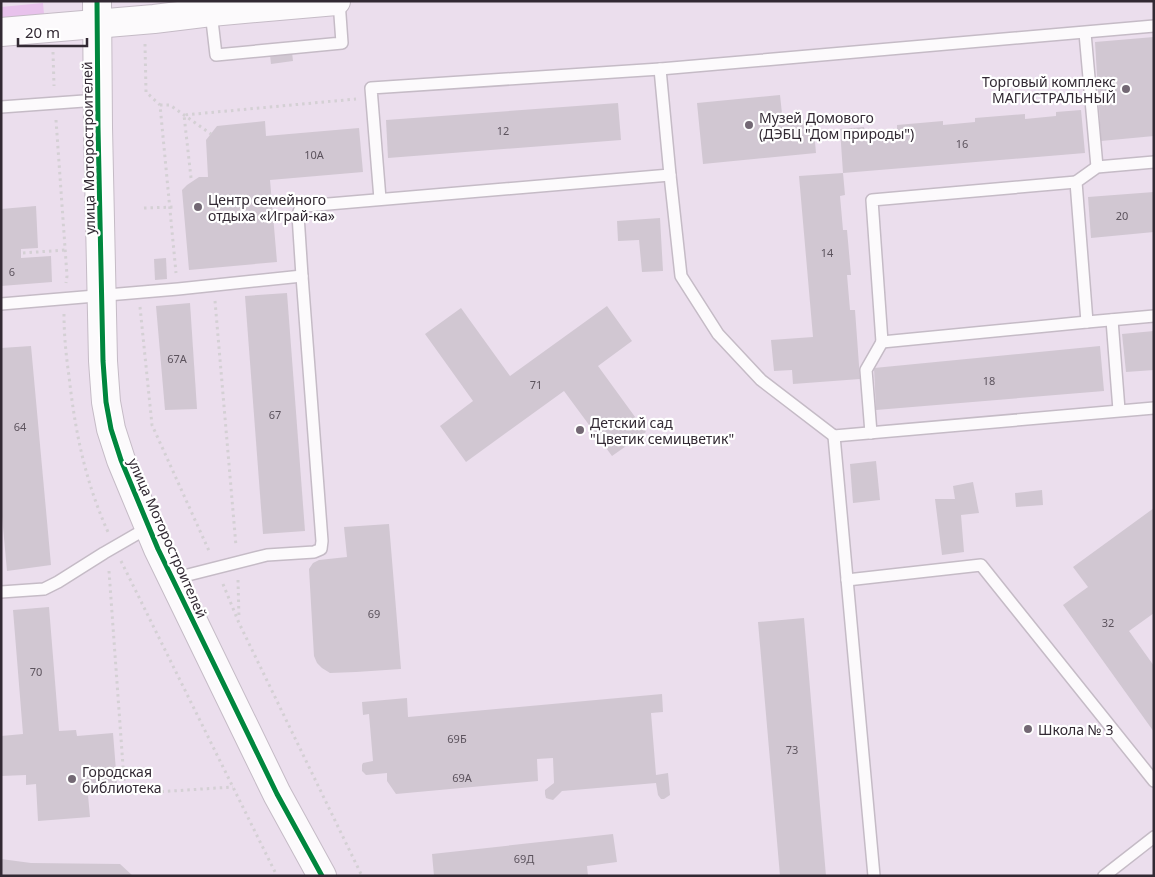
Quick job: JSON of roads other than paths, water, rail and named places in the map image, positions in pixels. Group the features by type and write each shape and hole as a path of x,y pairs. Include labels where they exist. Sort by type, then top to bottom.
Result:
{"street":[{"path":"1,32 98,12 154,19 337,1"},
{"name":"улица Моторостроителей","path":"98,12 103,361 106,402 111,429 121,460 172,578 277,794 322,876"}],"lane":[{"path":"211,12 216,56 342,43 337,1"},
{"path":"380,199 371,88 660,69 1154,26"},
{"path":"1085,32 1097,167"},
{"path":"660,69 681,276 718,334 761,380 834,436 1154,408"},
{"path":"1,108 98,100"},
{"path":"871,433 866,370 882,342 872,200 1076,182 1097,167 1154,162"},
{"path":"172,578 267,555 314,552 321,549 322,541 298,215 300,209 304,206 380,199 670,175"},
{"path":"1076,182 1087,322"},
{"path":"1,304 302,276"},
{"path":"882,342 1154,316"},
{"path":"1112,320 1119,410"},
{"path":"834,436 874,876"},
{"path":"1,592 44,589 149,527"},
{"path":"847,580 981,565 1154,781"},
{"path":"1104,876 1154,837"}],"place":[{"name":"Торговый комплекс МАГИСТРАЛЬНЫЙ","path":"1126,89"},
{"name":"Музей Домового (ДЭБЦ \"Дом природы\")","path":"749,125"},
{"name":"Центр семейного отдыха «Играй-ка»","path":"198,207"},
{"name":"Детский сад \"Цветик семицветик\"","path":"580,430"},
{"name":"Школа № 3","path":"1028,729"},
{"name":"Городская библиотека","path":"72,779"}]}
